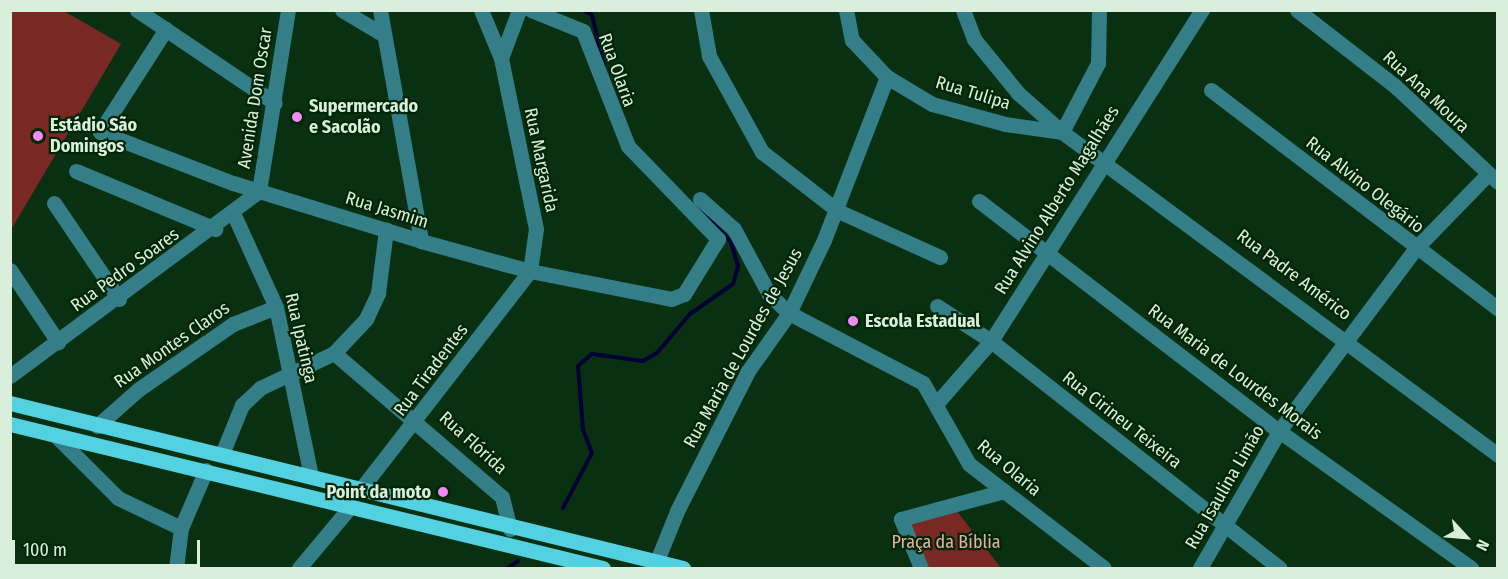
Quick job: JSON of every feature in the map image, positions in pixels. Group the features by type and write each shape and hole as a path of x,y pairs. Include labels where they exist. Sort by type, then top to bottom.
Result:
{"main road":[{"path":"10,403 97,426 311,476 656,565 683,568"},
{"path":"10,424 603,568"}],"street":[{"path":"137,10 275,103"},
{"name":"Avenida Dom Oscar","path":"259,191 275,103 288,10"},
{"path":"342,10 384,35"},
{"path":"380,10 421,241"},
{"name":"Rua Margarida","path":"481,10 501,58 536,229 530,271"},
{"path":"501,58 519,10"},
{"name":"Rua Olaria","path":"531,10 583,32 628,146 718,239 692,285 671,299"},
{"path":"701,10 709,56 762,152 838,211 940,257"},
{"name":"Rua Tulipa","path":"846,10 852,40 887,77 932,104 1005,124 1062,132"},
{"path":"963,10 974,39 1018,93 1062,132 1098,63 1099,10"},
{"name":"Rua Alvino Alberto Magalhães","path":"936,404 991,341 1104,158 1202,10"},
{"name":"Rua Ana Moura","path":"1297,10 1395,86 1493,178"},
{"name":"Rua Jasmim","path":"166,29 100,132 259,191 421,241 530,271 671,299"},
{"name":"Rua Maria de Lourdes de Jesus","path":"656,565 748,371 789,313 838,211 887,77"},
{"name":"Rua Alvino Olegário","path":"1211,90 1415,249 1497,309"},
{"name":"Rua Padre Américo","path":"1062,132 1104,158 1347,339 1497,455"},
{"path":"76,171 215,229"},
{"name":"Rua Isaulina Limão","path":"1200,568 1222,525 1279,431 1347,339 1415,249 1493,178"},
{"name":"Rua Pedro Soares","path":"10,376 215,229 259,191"},
{"name":"Rua Olaria","path":"700,199 734,229 769,294 789,313 902,368 923,383 936,404 956,448 1004,491 1104,568"},
{"name":"Rua Maria de Lourdes Morais","path":"979,201 1279,431 1471,568"},
{"path":"54,203 119,299"},
{"name":"Rua Ipatinga","path":"234,214 276,307 287,372 311,476"},
{"path":"222,454 243,405 287,372 334,353 366,319 378,293 386,230"},
{"path":"10,270 58,342"},
{"name":"Rua Tiradentes","path":"360,490 418,420 530,271"},
{"name":"Rua Cirineu Teixeira","path":"937,306 991,341 1279,568"},
{"name":"Rua Montes Claros","path":"97,426 139,389 233,324 276,307"},
{"name":"Rua Flórida","path":"334,353 418,420 502,497 510,529"},
{"path":"57,437 118,498 181,528"},
{"path":"176,568 181,528 206,470"},
{"path":"921,568 901,519 1004,491"},
{"path":"299,568 350,507"}],"green space":[{"name":"Estádio São Domingos","path":"11,10 64,11 121,44 12,228"},
{"name":"Praça da Bíblia","path":"956,510 1001,568 929,568 907,522"}],"waterway":[{"path":"583,10 592,15 604,66"},
{"path":"563,508 592,453 583,429 578,366 592,354 643,361 657,353 690,314 733,284 738,266 731,242 698,207"},
{"path":"508,568 518,561"}],"place":[{"name":"Supermercado e Sacolão","path":"297,117"},
{"name":"Estádio São Domingos","path":"38,136"},
{"name":"Escola Estadual","path":"853,321"},
{"name":"Point da moto","path":"443,492"}]}
